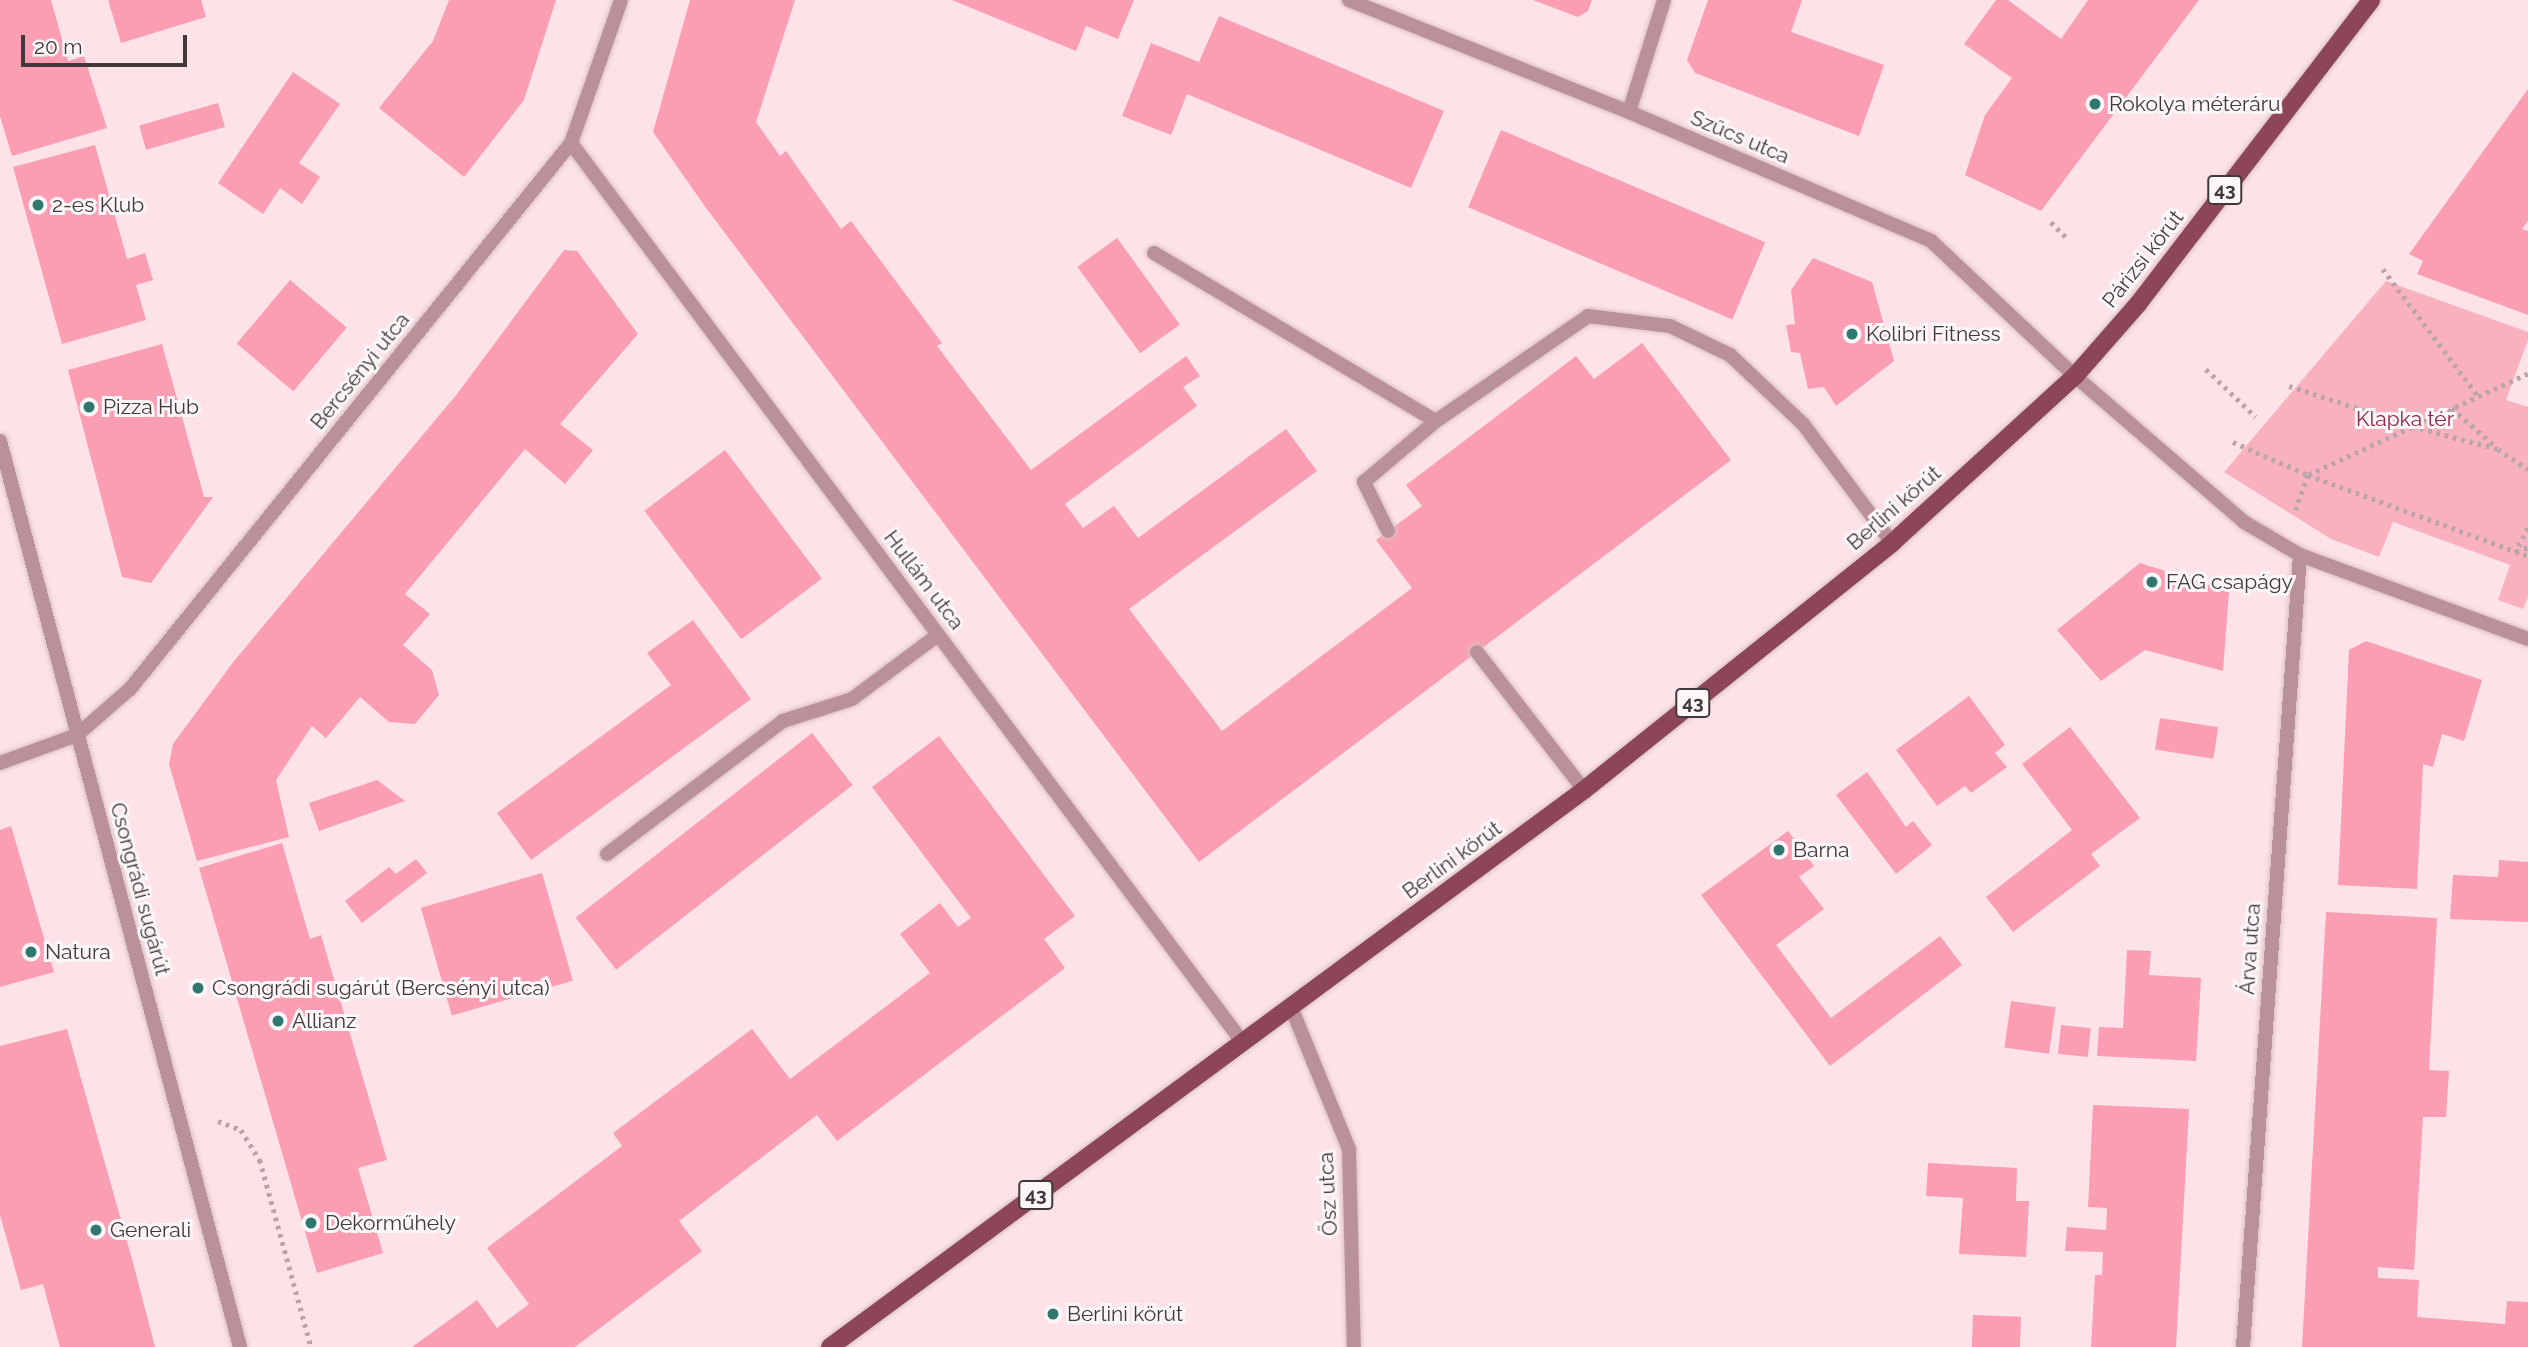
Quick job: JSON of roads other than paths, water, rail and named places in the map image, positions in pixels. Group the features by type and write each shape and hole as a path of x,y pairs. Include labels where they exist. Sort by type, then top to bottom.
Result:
{"main road":[{"name":"Párizsi körút","path":"2075,376 2138,304 2371,0"},
{"name":"Berlini körút","path":"830,1347 1584,790 1892,543 2075,376"}],"street":[{"name":"Bercsényi utca","path":"77,735 130,689 571,143 621,0"},
{"name":"Szűcs utca","path":"1349,0 1629,112 1931,241 2075,376"},
{"path":"1629,112 1664,0"},
{"name":"Hullám utca","path":"571,143 1243,1043"},
{"path":"1154,253 1436,421"},
{"path":"1388,531 1364,482 1436,421 1588,316 1670,326 1730,355 1803,424 1892,543"},
{"path":"2075,376 2244,522 2300,555 2528,639"},
{"name":"Csongrádi sugárút","path":"0,441 240,1347"},
{"name":"Árva utca","path":"2243,1347 2300,555"},
{"path":"607,854 783,722 852,699 939,635"},
{"path":"1477,652 1584,790"},
{"path":"0,763 77,735"},
{"name":"Ősz utca","path":"1291,1007 1349,1149 1354,1347"}],"place":[{"name":"Rokolya méteráru","path":"2095,104"},
{"name":"2-es Klub","path":"38,205"},
{"name":"Kolibri Fitness","path":"1852,334"},
{"name":"Pizza Hub","path":"89,407"},
{"name":"FAG csapágy","path":"2152,582"},
{"name":"Barna","path":"1779,850"},
{"name":"Natura","path":"31,952"},
{"name":"Csongrádi sugárút (Bercsényi utca)","path":"198,988"},
{"name":"Allianz","path":"278,1021"},
{"name":"Dekorműhely","path":"311,1223"},
{"name":"Generali","path":"96,1230"},
{"name":"Berlini körút","path":"1053,1314"}],"park label":[{"name":"Klapka tér","path":"2405,419"}]}
